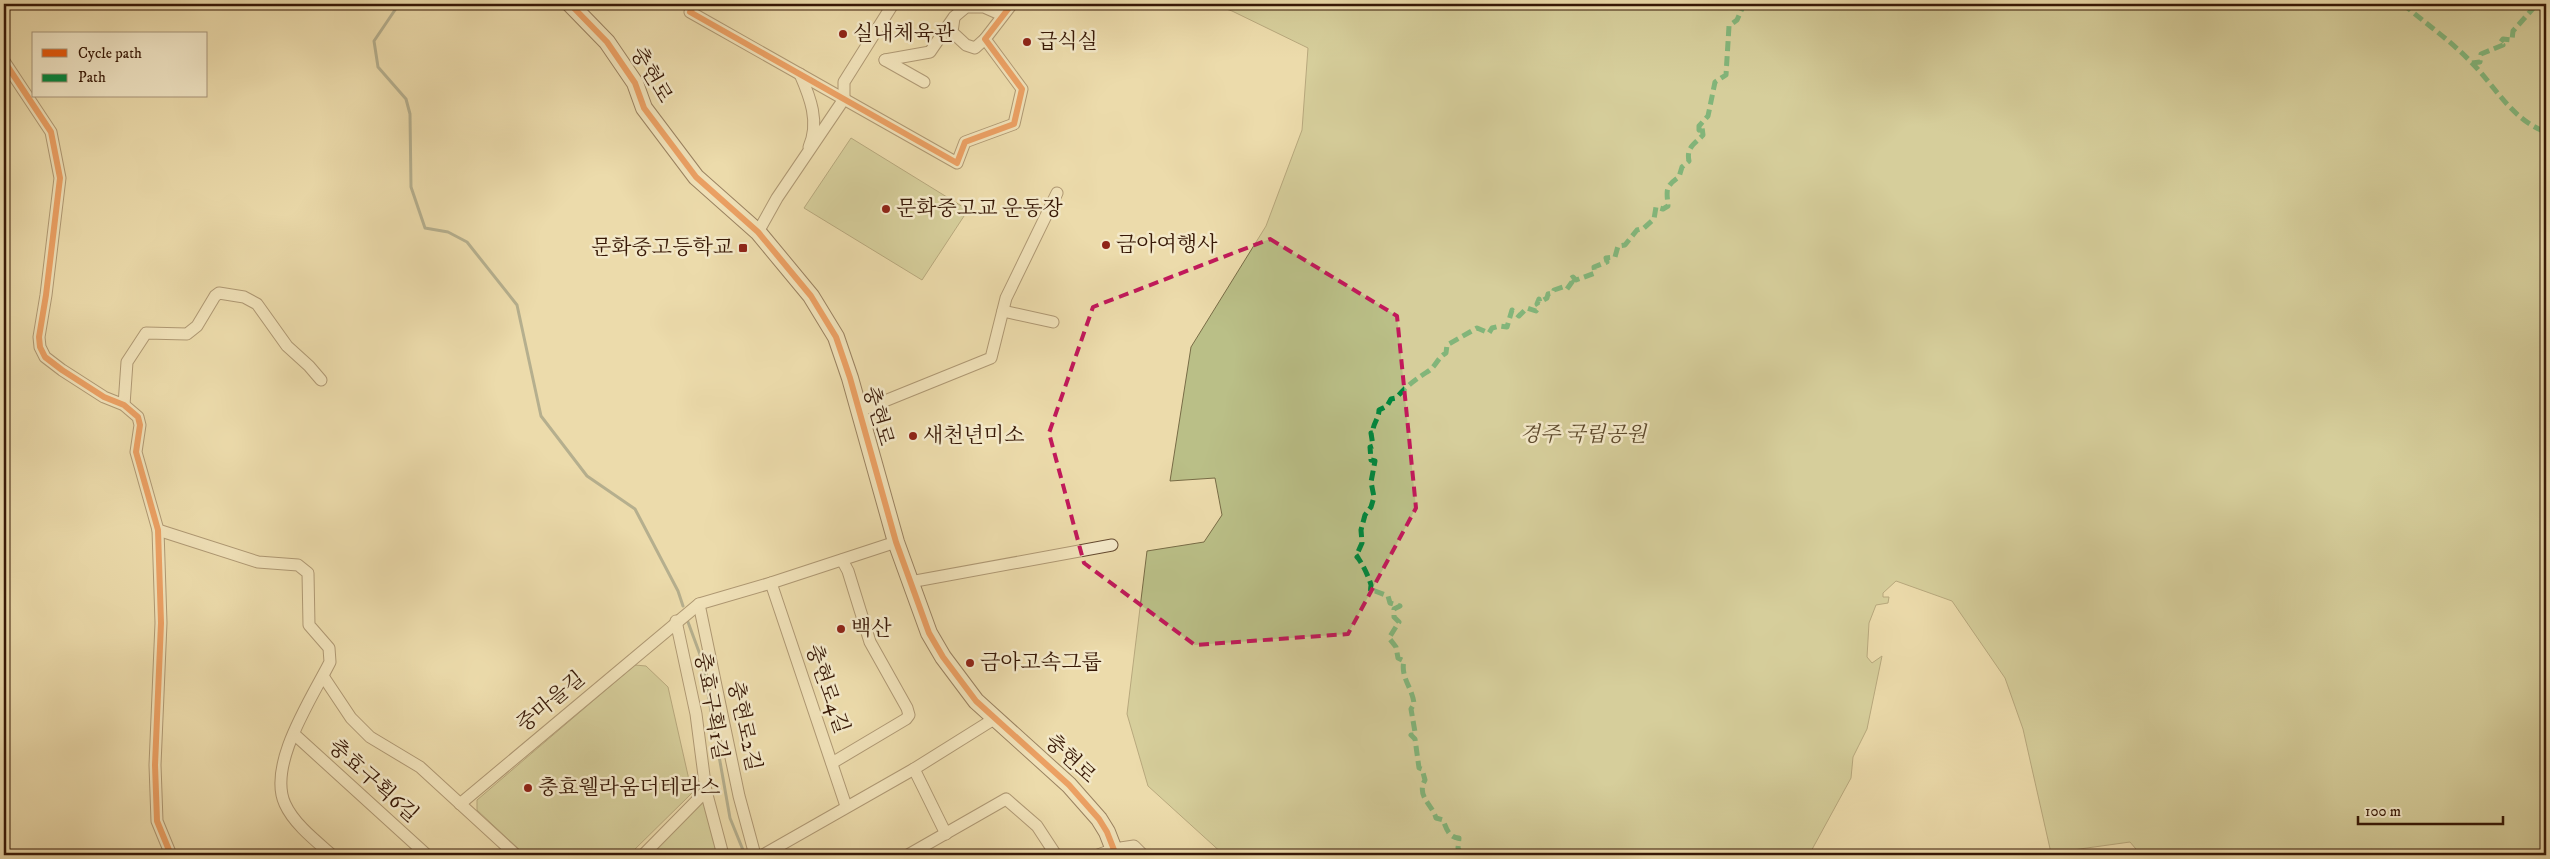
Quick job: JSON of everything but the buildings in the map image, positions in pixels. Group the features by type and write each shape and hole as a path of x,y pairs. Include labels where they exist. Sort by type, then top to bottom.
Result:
{"street":[{"name":"충현로","path":"570,4 607,42 635,84 644,108 696,177 758,232 811,296 836,336 860,412 896,542 929,633 943,657 976,701 1086,803 1107,832 1115,852"},
{"path":"695,4 690,12 957,163 965,142 1014,124 1022,89 985,39"},
{"path":"758,232 844,99 844,82 893,4"},
{"path":"954,17 952,32 966,45 975,48 985,39 1012,4"},
{"path":"924,82 885,60 930,52 954,17 966,7 984,7 1002,16"},
{"path":"4,61 51,132 60,178 39,337 40,347 45,356 62,370 104,397 124,406 138,417 140,425 136,452 158,530 161,623 155,765 157,822 171,855"},
{"path":"800,74 813,104 812,139 802,163"},
{"name":"충현로","path":"860,412 991,358 1006,298 1057,194"},
{"path":"124,406 127,362 146,333 186,334 198,326 214,296 219,293 244,297 257,304 287,346 321,380"},
{"path":"1003,311 1054,322"},
{"path":"158,530 258,562 298,565 308,573 309,625 329,648 330,662 294,734 282,764 282,797 288,810 300,824 332,855"},
{"name":"중마을길","path":"460,804 676,621 699,604 771,584 896,542"},
{"path":"910,582 1112,545"},
{"path":"832,762 906,719 909,715 870,642 848,572 842,560"},
{"name":"충현로4길","path":"771,584 846,806"},
{"name":"충현로2길","path":"699,604 739,796 755,855"},
{"name":"충효구획1길","path":"676,621 696,714 706,791 723,855"},
{"path":"323,676 351,718 370,737 420,767 516,855"},
{"path":"763,855 846,806 914,769 994,719"},
{"name":"충효구획6길","path":"294,734 427,855"},
{"path":"914,769 946,834"},
{"path":"642,855 706,791"},
{"path":"908,855 1006,799 1037,826 1056,855"},
{"path":"1098,855 1134,846 1143,855"}],"highlighted area":[{"path":"1270,239 1397,316 1416,508 1348,634 1195,645 1084,563 1049,433 1093,307"}],"green space":[{"name":"경주 국립공원","path":"1211,4 2546,4 2546,855 2141,855 2130,842 2051,853 2023,729 2005,678 1952,601 1896,581 1883,593 1883,597 1889,597 1888,603 1876,605 1869,623 1867,657 1872,663 1882,656 1867,729 1853,757 1851,778 1809,855 1224,855 1148,786 1127,714 1147,551 1204,542 1222,515 1215,478 1170,481 1191,347 1266,226 1302,130 1308,48 1232,11"},
{"name":"문화중고교 운동장","path":"851,138 968,210 922,280 804,208"},
{"path":"635,665 646,666 668,687 692,793 629,855 525,855 477,810 477,800"},
{"path":"703,800 719,855 653,855 651,853"}],"waterway":[{"path":"399,4 374,41 378,67 406,99 410,114 411,187 425,228 448,232 467,242 517,305 541,416 587,476 635,509 678,591 683,606"},
{"path":"688,622 702,660 730,818 745,855"}],"marked path":[{"path":"1462,855 1458,848 1459,838 1450,834 1443,820 1436,818 1422,791 1425,780 1422,769 1419,768 1415,739 1411,735 1414,735 1415,732 1411,709 1414,704 1413,699 1405,678 1404,661 1398,658 1396,647 1389,638 1399,622 1394,617 1394,609 1400,606 1390,603 1388,596 1375,591 1371,592 1369,579 1357,557 1360,555 1358,552 1362,543 1361,530 1365,515 1371,507 1374,497 1371,482 1375,461 1371,460 1370,447 1373,446 1371,433 1373,433 1379,410 1387,406 1391,399 1396,398 1410,384 1430,370 1440,357 1446,353 1447,345 1477,328 1489,333 1492,328 1507,327 1512,310 1519,316 1527,308 1536,311 1539,307 1537,304 1539,299 1540,302 1547,298 1548,294 1553,293 1554,290 1563,287 1567,289 1572,282 1569,280 1573,277 1576,280 1595,273 1594,267 1607,262 1606,258 1615,257 1618,246 1625,245 1637,230 1644,228 1654,219 1656,207 1663,209 1668,206 1667,193 1669,187 1679,177 1682,167 1689,161 1690,149 1703,135 1702,127 1699,130 1699,126 1708,116 1715,82 1726,75 1729,26 1737,20 1744,4"},
{"path":"2403,4 2463,54 2514,111 2534,127 2546,132"},
{"path":"2472,63 2480,62 2481,54 2503,45 2500,43 2503,39 2512,40 2513,31 2537,4"}],"cycle path":[{"path":"570,4 607,42 635,83 644,108 696,177 758,232 811,296 836,337 850,378 896,542 929,633 943,657 976,701 1069,785 1099,819 1107,832 1116,855"},
{"path":"695,4 690,12 957,163 965,142 1014,124 1022,89 985,39 1012,4"},
{"path":"4,61 51,132 60,178 39,337 40,347 45,357 62,370 104,397 124,405 138,417 140,425 136,452 158,530 161,623 155,765 157,821 171,855"}],"place":[{"name":"실내체육관","path":"843,34"},
{"name":"급식실","path":"1027,42"},
{"name":"문화중고교 운동장","path":"886,209"},
{"name":"금아여행사","path":"1106,245"},
{"name":"문화중고등학교","path":"743,248"},
{"name":"새천년미소","path":"913,436"},
{"name":"백산","path":"841,629"},
{"name":"금아고속그룹","path":"970,663"},
{"name":"충효웰라움더테라스","path":"528,788"}]}
